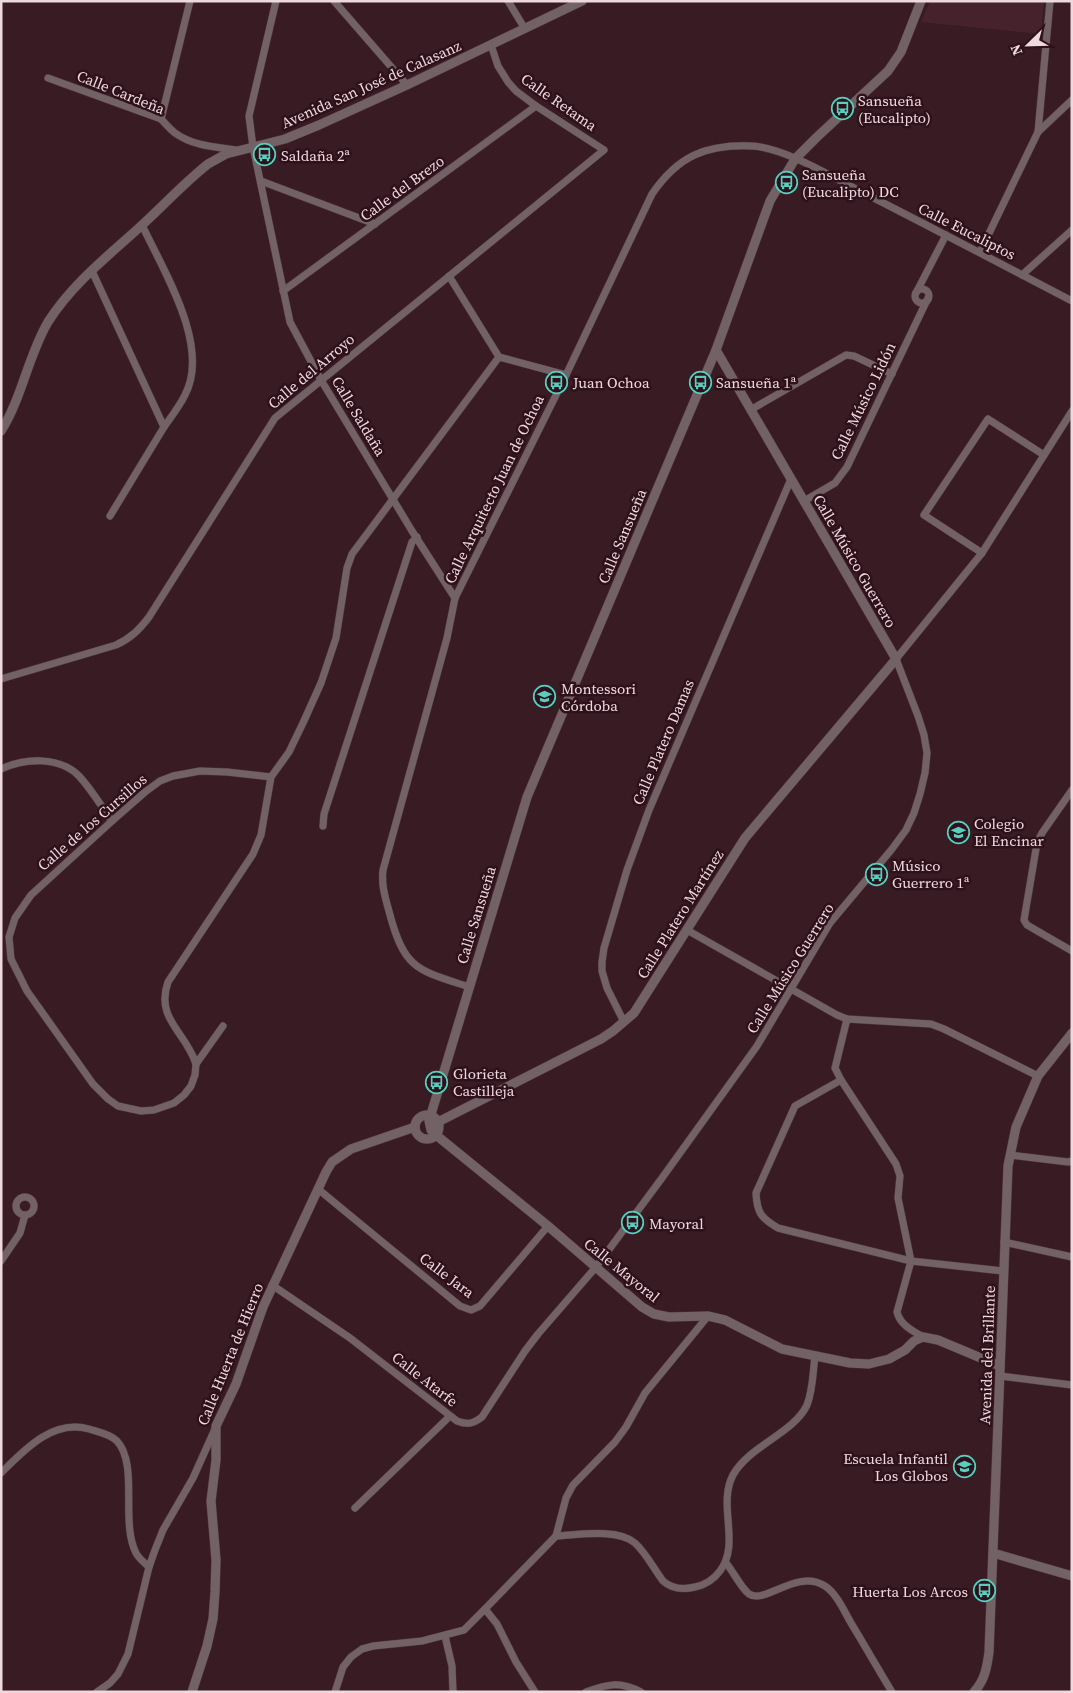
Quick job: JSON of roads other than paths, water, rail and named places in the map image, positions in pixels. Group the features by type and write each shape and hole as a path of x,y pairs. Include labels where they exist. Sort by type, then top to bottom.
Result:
{"street":[{"path":"160,119 190,1"},
{"name":"Calle Saldaña","path":"276,1 249,116 290,322 321,380 416,537 456,598"},
{"path":"334,1 407,85"},
{"path":"508,1 525,29"},
{"name":"Avenida San José de Calasanz","path":"1,431 16,399 37,343 49,321 76,286 208,164 226,154 301,133 407,85 582,1"},
{"name":"Calle Sansueña","path":"434,1124 430,1116 527,797 716,350 770,201 795,159 896,61 921,1"},
{"path":"980,252 1038,132 1050,1"},
{"name":"Calle Retama","path":"492,45 498,66 516,91 604,150"},
{"name":"Calle Cardeña","path":"48,78 160,119 175,133 195,143 210,147 240,150"},
{"path":"1038,132 1072,100"},
{"name":"Calle del Brezo","path":"283,291 536,106"},
{"name":"Calle Arquitecto Juan de Ochoa","path":"469,987 428,973 408,958 396,938 384,896 382,877 447,638 456,598 566,375 652,194 660,183 682,161 700,152 722,146 765,148 795,159"},
{"name":"Calle del Arroyo","path":"1,679 116,645 138,631 270,425 282,412 604,150"},
{"name":"Calle Eucaliptos","path":"795,159 980,252 1072,301"},
{"path":"261,181 375,224"},
{"path":"110,516 186,394 192,364 192,349 185,316 142,225"},
{"path":"1022,275 1072,230"},
{"name":"Calle Músico Lidón","path":"804,501 835,482 848,467 928,298 926,302 919,302 916,299 916,292 946,235"},
{"path":"92,271 164,428"},
{"path":"448,276 499,357 566,375"},
{"name":"Calle Músico Guerrero","path":"596,1267 752,1054 830,923 906,830 914,813 925,773 926,753 924,735 896,659 716,350"},
{"path":"752,409 846,355 854,356 892,374"},
{"path":"196,1064 192,1053 168,1016 164,1006 164,993 168,982 254,854 261,835 271,777 288,752 321,683 336,638 347,568 352,554 499,357"},
{"path":"896,659 982,553 1072,411"},
{"path":"982,553 924,515 988,419 1044,455"},
{"name":"Calle Platero Damas","path":"624,1022 607,988 602,971 602,962 604,948 627,870 649,810 791,479"},
{"path":"323,826 324,814 412,542 416,537"},
{"name":"Calle Platero Martínez","path":"434,1124 601,1039 624,1022 641,1004 745,838 896,659"},
{"path":"1,770 14,764 34,760 66,768 78,775 91,790 112,821"},
{"name":"Calle de los Cursillos","path":"223,1026 196,1064 191,1086 174,1103 164,1108 147,1111 118,1106 94,1084 27,991 11,959 9,938 15,918 21,908 47,880 112,821 160,781 173,776 200,771 271,777"},
{"path":"1072,790 1037,843 1024,920 1027,925 1072,951"},
{"path":"687,930 847,1020 931,1024 1038,1076"},
{"path":"847,1020 835,1068 896,1164 900,1176 898,1198 912,1261 897,1312 898,1318 903,1324 923,1337 938,1340 1000,1366"},
{"name":"Avenida del Brillante","path":"974,1692 980,1685 988,1667 1004,1242 1010,1155 1016,1127 1038,1076 1072,1033"},
{"path":"841,1080 795,1106 756,1193 756,1205 760,1214 767,1222 778,1228 912,1261 1003,1271"},
{"path":"430,1116 420,1118 415,1127 416,1131 423,1138 436,1135"},
{"name":"Calle Mayoral","path":"434,1124 436,1135 548,1226 642,1307 654,1314 669,1317 708,1316 725,1320 782,1349 850,1363 869,1364 889,1359 905,1350 914,1341 923,1337"},
{"name":"Calle Huerta de Hierro","path":"98,1692 110,1684 118,1674 128,1654 149,1568 163,1530 193,1478 236,1384 272,1285 332,1162 346,1151 360,1145 415,1127"},
{"path":"1010,1155 1072,1161"},
{"name":"Calle Jara","path":"318,1189 460,1306 471,1310 480,1306 548,1226"},
{"path":"1,1261 20,1233 25,1215"},
{"path":"1004,1242 1072,1256"},
{"name":"Calle Atarfe","path":"272,1285 350,1338 456,1421 463,1424 476,1422 482,1417 538,1334 596,1267"},
{"path":"335,1692 343,1666 362,1650 373,1646 422,1641 464,1630 485,1609 556,1536 566,1498 573,1485 615,1442 626,1427 645,1393 708,1316"},
{"path":"556,1536 603,1534 624,1536 635,1543 663,1580 675,1588 688,1589 703,1585 716,1576 726,1563 730,1543 728,1488 733,1474 742,1463 793,1423 807,1405 812,1384 815,1356"},
{"path":"1000,1376 1072,1385"},
{"path":"356,1508 450,1416"},
{"path":"192,1692 207,1646 214,1610 216,1560 211,1501 216,1460 216,1426"},
{"path":"1,1473 21,1453 47,1433 63,1428 79,1427 107,1435 117,1442 124,1454 128,1473 128,1524 131,1541 137,1555 149,1568"},
{"path":"203,1454 209,1454 216,1460"},
{"path":"993,1553 1072,1576"},
{"path":"726,1563 746,1591 753,1596 766,1594 780,1587 802,1581 812,1581 826,1586 840,1603 892,1692"},
{"path":"485,1609 497,1624 516,1662 535,1692"},
{"path":"445,1636 452,1666 453,1692"},
{"path":"586,1692 613,1684 632,1687 641,1692"}],"place":[{"name":"Sansueña (Eucalipto)","path":"842,109"},
{"name":"Saldaña 2ª","path":"265,155"},
{"name":"Sansueña (Eucalipto) DC","path":"786,183"},
{"name":"Juan Ochoa","path":"557,382"},
{"name":"Sansueña 1ª","path":"700,382"},
{"name":"Montessori Córdoba","path":"545,697"},
{"name":"Colegio El Encinar","path":"958,832"},
{"name":"Músico Guerrero 1ª","path":"876,874"},
{"name":"Glorieta Castilleja","path":"437,1082"},
{"name":"Mayoral","path":"633,1223"},
{"name":"Escuela Infantil Los Globos","path":"964,1467"},
{"name":"Huerta Los Arcos","path":"984,1591"}]}
